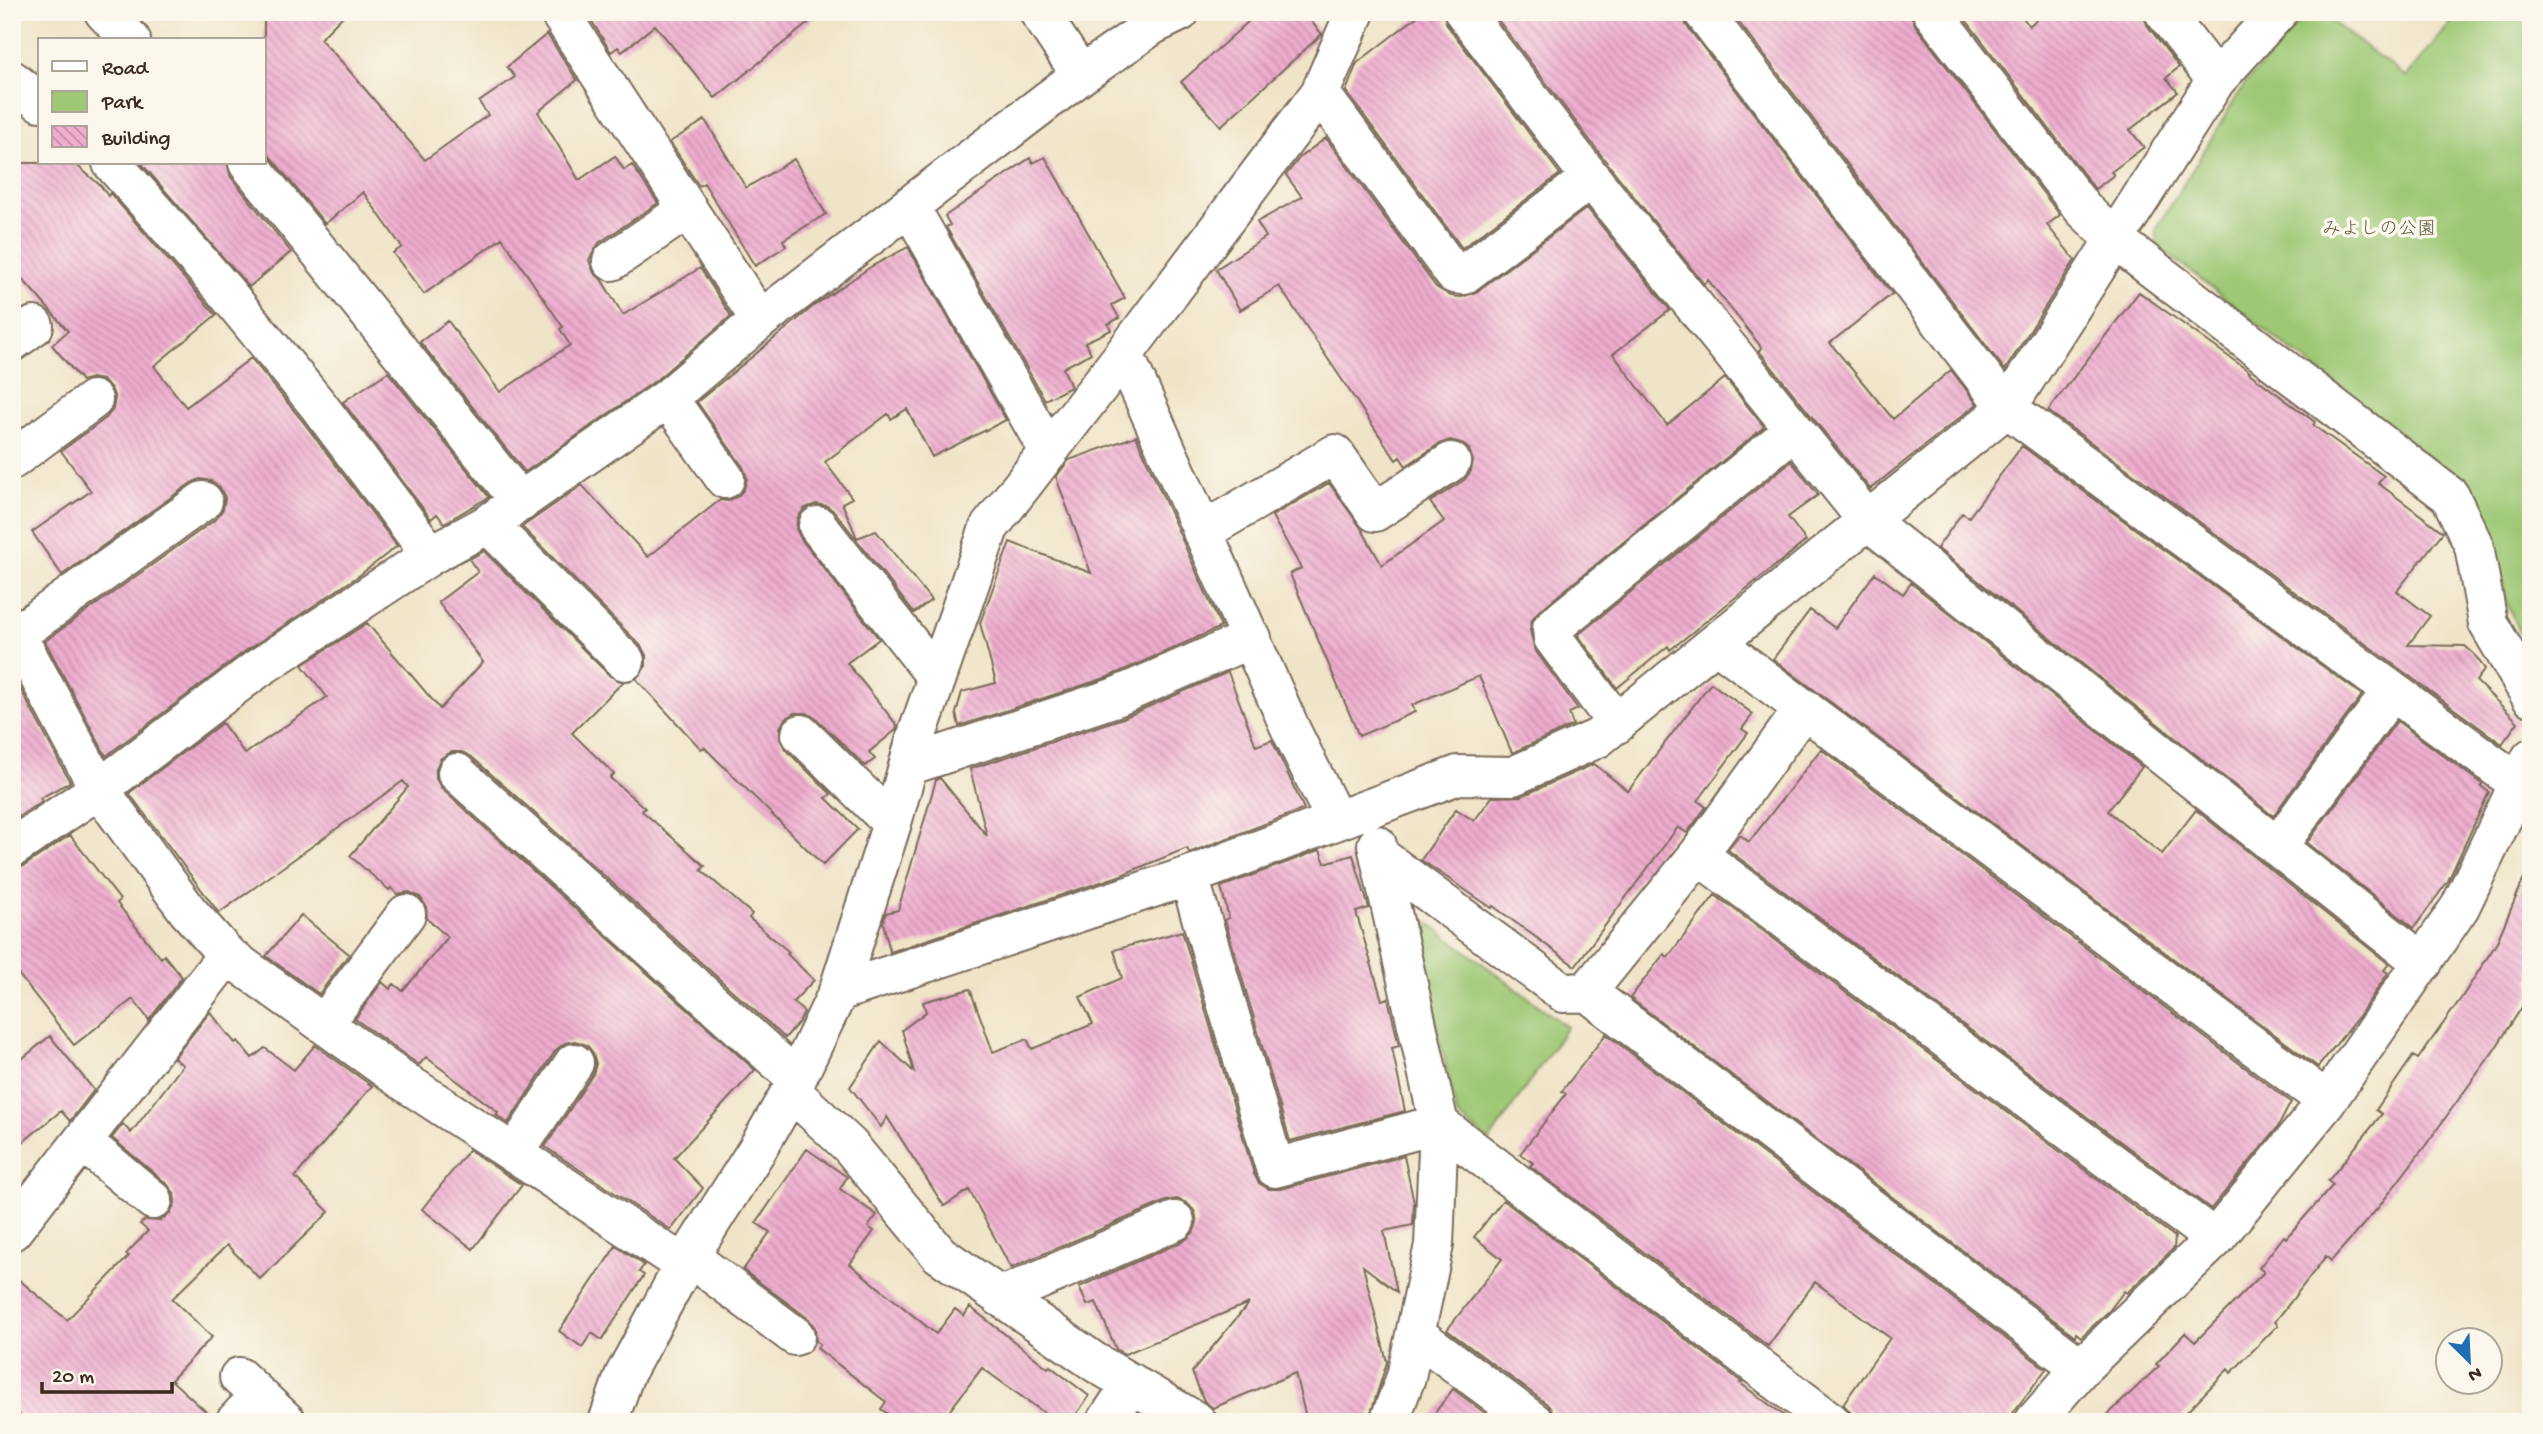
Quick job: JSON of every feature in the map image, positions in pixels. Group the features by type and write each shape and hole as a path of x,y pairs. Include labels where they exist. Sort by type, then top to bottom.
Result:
{"street":[{"path":"104,12 129,38"},
{"path":"559,12 760,320"},
{"path":"1039,12 1081,75"},
{"path":"12,848 99,789 257,669 431,555 488,524 668,398 760,320 1081,75 1153,25 1180,12"},
{"path":"608,1422 624,1376 687,1261 794,1084 838,992 908,766 989,528 1320,93 1355,12"},
{"path":"1464,12 1591,178 1867,520 2423,963"},
{"path":"1703,12 2007,408 2392,691 2525,771 2459,907 2327,1101 2215,1239 2081,1368 2034,1422"},
{"path":"1932,12 2083,209 2114,239 2450,496 2474,545 2488,623 2531,697"},
{"path":"2164,12 2216,80"},
{"path":"838,992 1189,876 1458,775 1513,776 1598,738 2007,408 2216,80 2278,12"},
{"path":"12,80 38,100"},
{"path":"1320,93 1454,274 1463,275 1591,178"},
{"path":"114,164 225,290 431,555"},
{"path":"249,164 521,502"},
{"path":"911,207 1049,452"},
{"path":"612,261 688,209"},
{"path":"1124,354 1292,730 1381,857 1564,993 1587,992 2081,1368"},
{"path":"668,398 725,479"},
{"path":"12,460 93,400"},
{"path":"1617,724 1553,638 1552,628 1794,431"},
{"path":"1202,531 1335,454 1375,512 1451,462"},
{"path":"203,502 15,630 99,789 188,911 228,955 402,1080 514,1154 687,1261 795,1336"},
{"path":"488,524 625,661"},
{"path":"818,526 937,678"},
{"path":"908,766 1116,697 1252,638"},
{"path":"1716,643 2327,1101"},
{"path":"2277,847 2392,691"},
{"path":"1587,992 1698,855 1804,708"},
{"path":"801,734 892,822"},
{"path":"457,773 794,1084 850,1146 939,1254 1096,1363 1197,1422"},
{"path":"1698,855 2215,1239"},
{"path":"1381,857 1439,1124 1434,1245 1406,1377 1389,1422"},
{"path":"1189,876 1275,1168 1439,1124"},
{"path":"325,1023 406,914"},
{"path":"12,1231 228,955"},
{"path":"514,1154 574,1063"},
{"path":"1439,1124 1831,1422"},
{"path":"83,1142 153,1200"},
{"path":"1000,1297 1175,1221"},
{"path":"1416,1335 1534,1422"},
{"path":"1106,1422 1132,1384"},
{"path":"245,1398 287,1422"}],"green space":[{"name":"みよしの公園","path":"2308,12 2319,12 2406,77 2460,12 2531,12 2531,660 2509,609 2479,497 2157,245 2155,231 2244,85"},
{"path":"1425,920 1567,1027 1489,1141 1457,1115 1415,929"}],"building":[{"path":"264,12 347,12 320,39 425,160 488,115 479,102 515,77 507,67 547,34 577,80 538,112 579,180 615,156 624,170 632,165 658,203 599,243 589,260 594,273 601,279 623,315 700,268 731,316 655,381 525,472 420,342 448,321 500,392 570,345 560,329 563,327 502,238 424,294 393,253 402,247 363,192 325,224 266,151"},
{"path":"590,12 822,12 715,98 655,25 622,52 618,47 611,52 591,20 594,17"},
{"path":"1259,12 1303,12 1322,34 1221,126 1181,82"},
{"path":"1423,12 1443,12 1447,25 1560,174 1462,248 1346,91 1357,63"},
{"path":"1492,12 1682,12 1686,25 1892,294 1830,343 1893,419 1951,370 1977,404 1870,489 1759,351 1759,344 1708,280 1704,284 1608,164"},
{"path":"1731,12 1911,12 1915,25 2060,215 2047,225 2075,260 2005,370"},
{"path":"1960,12 2019,12 2029,26 2046,12 2143,12 2147,25 2179,67 2166,78 2178,92 2130,130 2144,147 2111,172 2114,175 2095,189"},
{"path":"705,120 746,188 794,159 826,214 783,240 786,246 755,266 704,183 699,186 670,142"},
{"path":"1326,138 1436,287 1451,296 1462,297 1476,292 1587,208 1670,310 1613,354 1667,425 1725,378 1764,427 1532,619 1530,630 1535,650 1578,709 1569,713 1573,725 1512,753 1479,676 1412,705 1415,712 1359,736 1290,574 1301,568 1272,516 1329,483 1361,528 1382,565 1444,521 1430,502 1464,480 1471,471 1473,461 1469,449 1450,440 1439,444 1406,466 1400,457 1396,460 1279,286 1240,310 1216,269 1266,237 1257,222 1302,197 1286,175 1300,157"},
{"path":"1045,157 1125,298 1112,305 1119,318 1108,324 1111,330 1085,342 1091,353 1063,368 1071,387 1045,400 946,227 950,225 945,216 1030,158 1033,163"},
{"path":"12,163 75,164 101,186 108,196 110,193 216,315 154,366 186,407 251,358 397,546 360,575 244,652 106,756 45,641 216,519 223,509 225,498 220,488 211,481 200,479 191,483 62,575 32,532 91,491 61,451 106,418 113,409 115,398 111,388 102,380 91,378 82,381 52,345 68,331 12,267"},
{"path":"142,164 227,164 231,177 291,252 249,287"},
{"path":"908,247 1006,420 932,457 907,409 891,419 888,414 825,462 852,498 842,503 857,538 876,531 931,600 914,613 835,512 827,506 816,504 805,508 798,517 796,528 801,539 879,639 847,663 897,725 896,730 869,752 875,759 865,766 816,718 807,713 794,713 785,719 780,728 780,739 785,749 831,794 826,798 858,829 823,865 704,747 701,749 636,679 646,666 646,655 641,646 522,527 582,485 648,557 720,500 728,501 738,496 744,489 747,478 743,467 697,402 815,305 872,266"},
{"path":"2139,292 2250,372 2315,422 2313,425 2384,476 2378,483 2443,532 2397,591 2430,616 2408,645 2465,646 2473,653 2485,669 2476,681 2518,722 2502,744 2048,411"},
{"path":"388,372 489,497 444,523 437,514 431,519 343,402"},
{"path":"1136,436 1221,627 1108,677 959,726 956,713 962,692 996,683 980,623 1010,542 1091,573 1056,477 1069,460"},
{"path":"2022,446 2362,695 2273,816 1937,548 1962,513 1969,517"},
{"path":"1791,461 1818,495 1788,517 1806,541 1670,650 1668,646 1617,688 1578,635"},
{"path":"484,551 610,676 623,682 572,733 614,774 610,778 645,808 642,811 705,866 701,870 752,914 749,918 789,952 787,954 814,980 793,1002 804,1012 785,1038 472,757 462,752 451,752 440,759 436,779 442,789 755,1070 674,1158 703,1188 671,1230 545,1147 593,1074 596,1064 587,1045 575,1041 565,1043 556,1050 508,1123 496,1115 498,1112 426,1057 419,1065 355,1019 382,982 390,989 394,984 403,991 448,937 427,919 426,906 420,897 409,892 397,894 391,888 389,890 350,856 408,787 403,781 219,913 129,793 222,723 245,754 327,697 302,665 367,623 440,709 483,662 438,602 478,572 469,559"},
{"path":"1875,573 1903,594 1911,583 2142,767 2108,811 2162,854 2196,810 2389,964 2384,970 2388,973 2359,1016 2318,1067 1773,659 1810,610 1835,628"},
{"path":"1228,672 1256,746 1272,740 1304,809 1189,853 1187,848 1119,876 890,952 883,922 886,913 898,910 936,780 940,778 987,836 970,769 1123,718"},
{"path":"12,673 70,782 40,798 42,801 12,821"},
{"path":"1711,683 1753,714 1742,729 1748,733 1698,801 1706,807 1687,833 1678,827 1575,966 1493,906 1492,908 1421,860 1456,809 1474,821 1492,797 1522,796 1594,764 1628,791"},
{"path":"2397,721 2489,792 2448,881 2414,928 2307,843"},
{"path":"1821,749 2291,1102 2278,1127 2211,1209 1728,850 1740,835 1749,842"},
{"path":"70,835 120,900 117,903 161,958 164,955 182,977 149,1020 133,999 74,1045 12,966 12,870 24,866"},
{"path":"1320,850 1325,863 1353,855 1369,908 1356,912 1382,1000 1388,998 1399,1046 1392,1048 1405,1111 1290,1141 1225,920 1229,918 1221,887"},
{"path":"2531,862 2531,993 2495,1049 2377,1209 2331,1261 2326,1256 2275,1322 2278,1325 2231,1373 2228,1369 2177,1422 2100,1422 2159,1366 2156,1364 2185,1333 2195,1342 2264,1272 2259,1268 2284,1236 2286,1238 2333,1185 2328,1181 2382,1114 2376,1110 2413,1056 2418,1059 2496,944"},
{"path":"1715,895 2175,1237 2174,1248 2127,1293 2124,1291 2109,1311 2081,1337 2076,1333 2075,1336 1630,998 1664,954 1668,957"},
{"path":"301,915 349,954 319,994 266,956"},
{"path":"1182,931 1254,1174 1259,1183 1269,1189 1281,1189 1404,1156 1414,1203 1413,1225 1384,1231 1397,1292 1363,1266 1387,1362 1368,1422 1307,1422 1295,1373 1213,1408 1204,1401 1192,1372 1249,1303 1125,1354 1116,1349 1096,1302 1087,1305 1079,1287 1184,1241 1193,1233 1197,1223 1195,1212 1187,1203 1177,1199 1166,1201 1011,1268 969,1190 944,1206 887,1117 881,1127 850,1087 881,1041 914,1072 902,1030 926,1012 923,1002 970,989 993,1052 1027,1039 1032,1049 1093,1024 1080,997 1122,978 1114,950"},
{"path":"210,1012 235,1043 238,1041 252,1058 265,1048 294,1070 315,1045 372,1086 295,1177 329,1212 260,1279 227,1245 172,1299 212,1337 171,1380 214,1419 214,1422 28,1422 12,1408 12,1274 67,1320 129,1256 126,1254 148,1231 140,1224 145,1220 160,1221 170,1213 175,1203 174,1193 112,1138 123,1124 131,1133 183,1065 174,1058"},
{"path":"1606,1034 2046,1369 2006,1422 1852,1422 1851,1413 1843,1404 1890,1338 1815,1282 1768,1346 1530,1166 1533,1163 1520,1154 1566,1094 1562,1091"},
{"path":"50,1036 94,1090 70,1121 61,1111 12,1151 12,1067"},
{"path":"807,1149 847,1177 840,1189 877,1215 868,1227 874,1231 850,1264 936,1334 955,1309 964,1316 970,1307 1048,1368 1050,1366 1089,1396 1071,1422 1057,1422 982,1368 941,1422 899,1422 881,1409 886,1402 817,1348 820,1344 816,1341 815,1328 809,1319 743,1270 770,1232 756,1223"},
{"path":"469,1150 522,1185 473,1249 422,1209"},
{"path":"1503,1200 1793,1422 1555,1422 1554,1413 1547,1404 1447,1330 1502,1259 1474,1237"},
{"path":"616,1246 644,1265 639,1272 644,1275 602,1340 592,1333 582,1347 559,1331"},
{"path":"1453,1389 1497,1422 1428,1422"}]}
